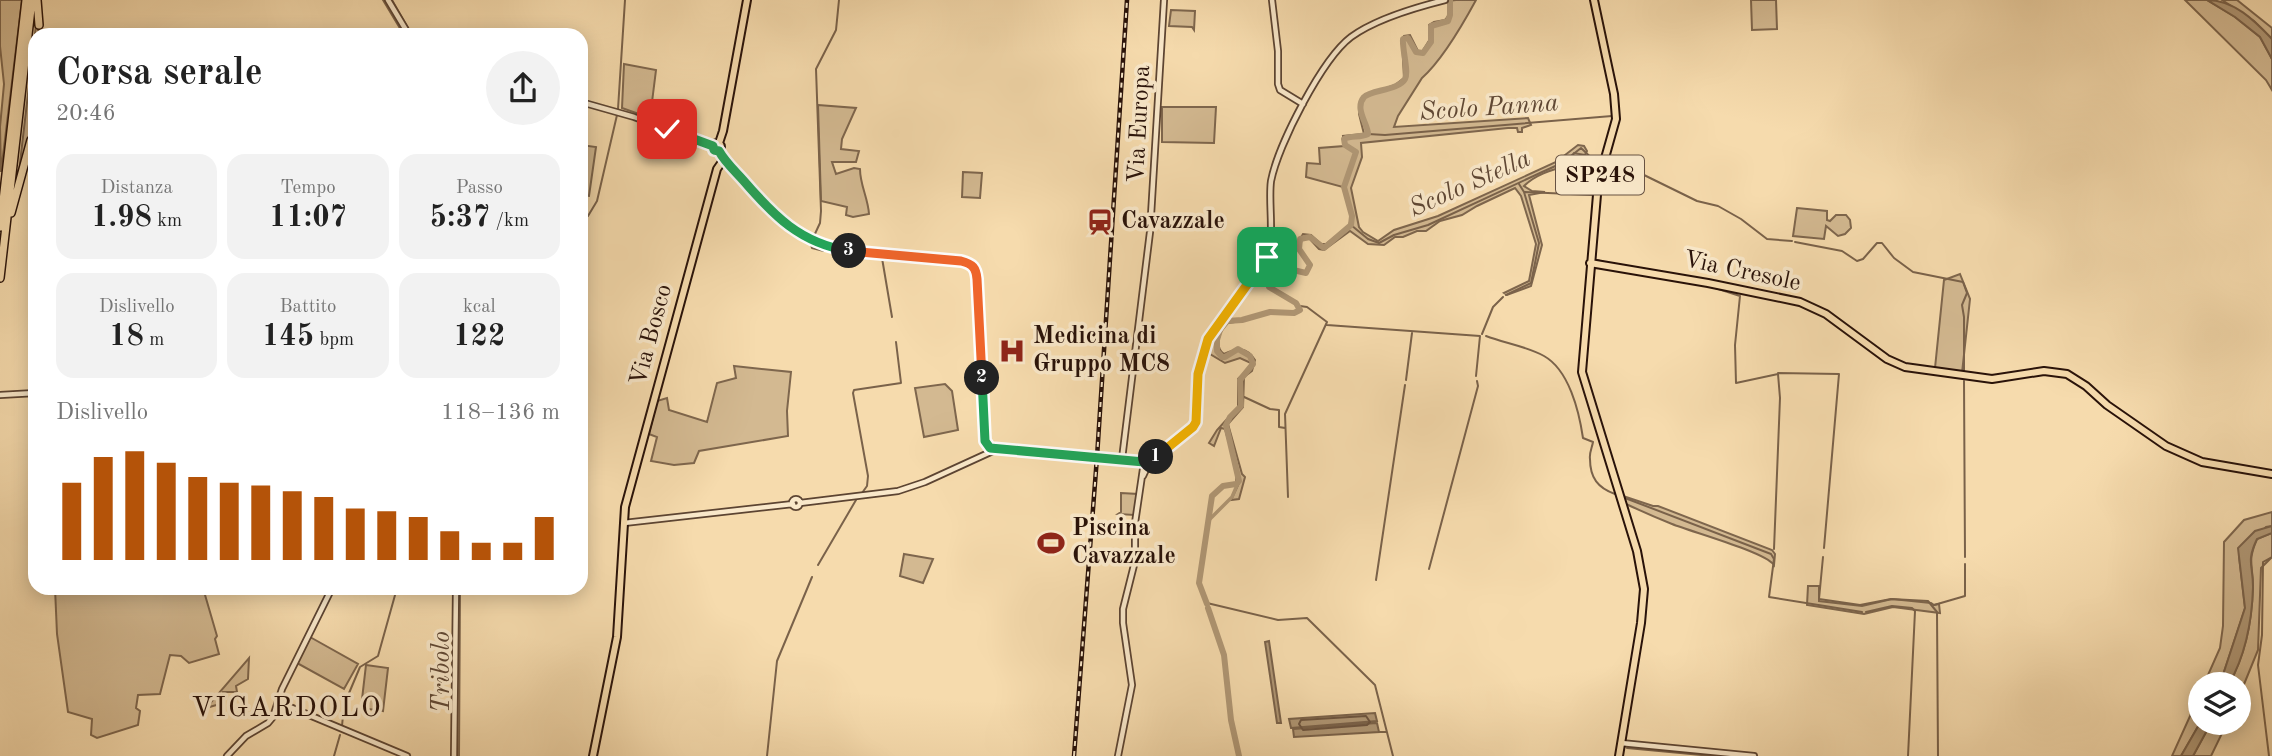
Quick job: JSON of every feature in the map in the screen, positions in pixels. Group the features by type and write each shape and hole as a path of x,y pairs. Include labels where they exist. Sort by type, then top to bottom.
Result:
{"highway":[{"path":"0,227 26,0"},
{"path":"34,0 39,25"},
{"path":"31,28 34,0"},
{"path":"0,278 28,49"},
{"path":"4,244 28,152"},
{"path":"0,178 0,202"}],"main road":[{"path":"724,159 717,147 723,131 747,0"},
{"name":"SP248","path":"1594,0 1615,94 1616,119 1599,178 1581,372 1637,551 1644,589 1642,623 1619,756"},
{"name":"Via Bosco","path":"593,756 617,637 627,500 717,169 724,159"},
{"name":"Via Cresole","path":"1590,263 1800,302 1826,314 1883,356 1905,366 1992,379 2044,371 2059,372 2080,381 2106,405 2155,439 2193,459 2272,474"}],"street":[{"path":"388,0 405,28"},
{"name":"Via Europa","path":"1122,459 1152,213 1164,0"},
{"path":"1272,0 1278,51 1278,84 1280,90 1303,104"},
{"path":"1118,756 1132,685 1123,609 1135,562 1135,523 1147,461 1196,422 1198,374 1208,339 1267,257 1272,177 1303,104 1334,53 1349,38 1383,21 1444,0"},
{"path":"588,104 634,117 717,147"},
{"path":"724,159 773,212 807,239 847,251 961,261 972,265 977,279 985,441 989,447 1147,461"},
{"path":"0,396 28,394"},
{"path":"624,523 793,504 796,500 800,503 878,495 905,489 996,449"},
{"path":"227,756 246,736 268,723 275,713 329,595"},
{"path":"454,756 456,595"},
{"path":"278,702 407,756"},
{"path":"1621,743 1754,756"}],"shaded area":[{"path":"0,0 22,0 1,172 0,127 4,84 0,46"},
{"path":"1476,0 1444,52 1422,78 1394,127 1528,118 1531,125 1522,128 1522,132 1518,132 1517,128 1508,128 1361,143 1362,157 1351,188 1359,227 1378,241 1394,230 1438,216 1556,162 1578,145 1584,146 1587,151 1585,155 1574,153 1566,166 1538,176 1524,186 1532,191 1545,192 1529,195 1542,245 1531,286 1507,295 1504,293 1529,281 1536,244 1521,196 1515,188 1462,215 1440,221 1426,231 1395,237 1384,245 1368,244 1350,231 1324,250 1319,249 1308,237 1297,244 1303,234 1311,235 1321,244 1326,244 1349,226 1350,221 1347,196 1343,187 1306,177 1307,163 1320,164 1319,148 1344,146 1343,136 1364,134 1359,114 1363,96 1395,85 1404,78 1404,36 1410,35 1418,51 1422,52 1430,39 1429,25 1445,20 1448,16 1448,1"},
{"path":"1751,0 1776,0 1777,29 1752,30"},
{"path":"2185,0 2207,0 2260,37 2272,59 2272,90 2266,80"},
{"path":"2222,0 2237,0 2272,28 2272,39 2254,21"},
{"path":"1171,10 1195,11 1194,30 1192,27 1169,26"},
{"path":"624,64 656,70 650,118 622,108"},
{"path":"28,94 28,149 18,180"},
{"path":"818,105 856,108 842,139 841,149 859,151 856,162 832,162 836,174 854,168 860,169 869,214 853,217 846,215 847,207 821,201"},
{"path":"1162,107 1216,107 1214,143 1162,142"},
{"path":"588,146 596,147 588,196"},
{"path":"963,172 982,173 980,198 962,197"},
{"path":"1797,208 1827,211 1827,220 1830,221 1836,215 1846,215 1851,228 1838,236 1826,226 1824,239 1793,236"},
{"path":"1960,274 1970,299 1962,373 1935,368 1944,280"},
{"path":"1229,319 1235,322 1228,323 1222,330 1218,343 1221,351 1224,354 1245,350 1255,360 1252,371 1244,377 1243,407 1228,424 1245,477 1239,499 1231,500 1239,483 1236,482 1237,472 1225,429 1221,428 1214,446 1209,443 1217,430 1238,407 1238,379 1251,363 1240,358 1225,363 1205,351 1207,346 1211,347 1217,332"},
{"path":"734,366 791,372 787,411 788,436 699,451 694,463 674,465 651,461 657,437 649,434 657,401 667,398 669,410 707,422 717,383 736,378"},
{"path":"945,384 952,391 958,430 924,437 915,388"},
{"path":"1121,493 1138,494 1134,515 1118,514 1121,512"},
{"path":"1623,496 1658,506 1772,550 1775,554 1774,565 1743,548 1632,507 1626,504"},
{"path":"2272,512 2272,526 2266,527 2239,556 2245,608 2224,672 2209,672 2220,648 2223,626 2224,542 2244,520"},
{"path":"2272,533 2272,557 2261,568 2258,650 2249,672 2235,672 2244,649 2249,625 2253,587 2251,563 2257,539"},
{"path":"904,554 933,559 923,583 900,576"},
{"path":"1808,586 1819,586 1819,601 1862,606 1892,599 1939,604 1940,613 1893,607 1864,614 1807,605"},
{"path":"55,595 205,595 217,636 215,639 219,654 189,663 181,656 170,655 160,694 138,695 138,725 97,738 91,735 92,719 68,712 57,634"},
{"path":"310,637 358,664 344,689 297,663"},
{"path":"249,658 248,679 236,686 237,692 223,692 220,704 206,708"},
{"path":"366,665 388,668 383,711 361,708"},
{"path":"2188,721 2188,735 2193,735 2181,756 2172,756"},
{"path":"2204,735 2221,735 2211,756 2193,756"}],"water":[{"path":"2207,0 2235,7 2258,25 2272,39 2272,59 2260,37"},
{"path":"2272,526 2272,533 2257,539 2252,553 2252,600 2244,649 2235,672 2224,672 2245,608 2238,548 2255,531"},
{"path":"1269,641 1281,723 1277,723 1265,642"},
{"path":"1375,713 1377,721 1291,728 1289,719"},
{"path":"1377,723 1379,732 1294,737 1293,729"},
{"path":"2193,735 2204,735 2193,756 2181,756"}],"waterway":[{"path":"383,0 400,28"},
{"path":"392,0 408,28"},
{"name":"Tribolo","path":"618,109 625,0"},
{"path":"813,238 820,223 821,211 816,69 836,30 839,0"},
{"path":"1207,604 1199,583 1212,496 1223,486 1239,481 1226,425 1241,406 1240,380 1253,364 1250,356 1238,349 1222,357 1217,351 1220,330 1227,321 1270,312 1294,313 1300,310 1296,303 1269,287 1266,276 1276,266 1306,273 1310,265 1299,249 1300,239 1310,237 1324,248 1351,225 1352,216 1344,187 1356,152 1345,145 1344,139 1368,134 1360,106 1364,97 1402,83 1406,71 1403,39 1408,38 1416,52 1423,53 1431,42 1431,26 1448,21 1450,0"},
{"name":"Tribolo","path":"588,216 597,201 617,115"},
{"name":"Scolo Panna","path":"1368,134 1385,135 1612,116"},
{"name":"Scolo Stella","path":"1351,225 1368,239 1379,243 1394,235 1428,225 1562,163 1581,148 1599,165"},
{"name":"Scolo Stella","path":"1606,167 1644,175 1697,201 1718,206 1767,239 1792,241"},
{"path":"1506,295 1531,283 1539,243 1524,192 1519,184"},
{"path":"1525,192 1593,195"},
{"name":"Scolo Stella","path":"1795,242 1842,251 1857,261 1863,259 1877,243 1882,243 1894,258 1913,272 1963,282 1967,293 1962,305 1964,371"},
{"path":"811,245 812,248 824,251"},
{"path":"882,258 892,317"},
{"path":"1597,260 1604,262"},
{"path":"1610,263 1708,280"},
{"path":"1709,286 1740,296 1735,345 1736,383 1778,374 1780,398 1774,549"},
{"path":"1482,334 1493,307 1503,297"},
{"path":"1288,497 1285,414 1327,322 1307,307 1300,306"},
{"path":"1327,325 1480,336 1476,376"},
{"path":"1406,380 1412,333"},
{"path":"1486,336 1522,347 1553,362 1571,392 1583,438 1593,442 1590,457 1593,477 1604,489 1615,494"},
{"path":"862,493 867,486 868,476 853,393 854,390 901,383 896,342"},
{"path":"1778,373 1839,374 1824,548"},
{"path":"1429,569 1478,386 1477,381"},
{"name":"Scolo Stella","path":"1964,381 1965,557"},
{"path":"1376,580 1405,385"},
{"path":"1242,396 1270,409 1279,410 1279,427 1285,428"},
{"path":"1209,520 1232,497 1238,483"},
{"path":"1625,498 1771,554 1774,559 1769,597 1862,612"},
{"path":"818,565 856,500"},
{"name":"Scolo Stella","path":"1823,557 1819,599 1860,605 1891,599 1928,601 1937,612 1938,756"},
{"path":"2269,756 2258,665 2262,635 2263,562 2272,557"},
{"name":"Scolo Stella","path":"1934,605 1965,596 1965,564"},
{"path":"767,756 777,661 812,577"},
{"path":"342,726 344,705 360,667 378,656 395,595"},
{"name":"Tribolo","path":"459,756 460,595"},
{"path":"1207,603 1278,620 1307,618 1375,685 1393,756"},
{"path":"1866,612 1892,606 1912,608 1915,611 1908,756"},
{"path":"1208,608 1224,655 1231,720 1239,756"},
{"path":"1379,732 1386,732"},
{"path":"334,756 340,735"},
{"path":"1627,748 1712,756"}],"railway":[{"path":"1074,756 1127,0"}],"place":[{"name":"Cavazzale","path":"1100,222"},
{"name":"Medicina di Gruppo MC8","path":"1012,351"},
{"name":"Piscina Cavazzale","path":"1051,543"}],"district":[{"name":"VIGARDOLO","path":"287,709"}],"route":[{"path":"667,129 713,146 773,212 807,239 847,251 961,261 972,265 977,279 985,441 989,447 996,449 1150,461 1196,422 1200,360 1208,339 1267,257"}]}
